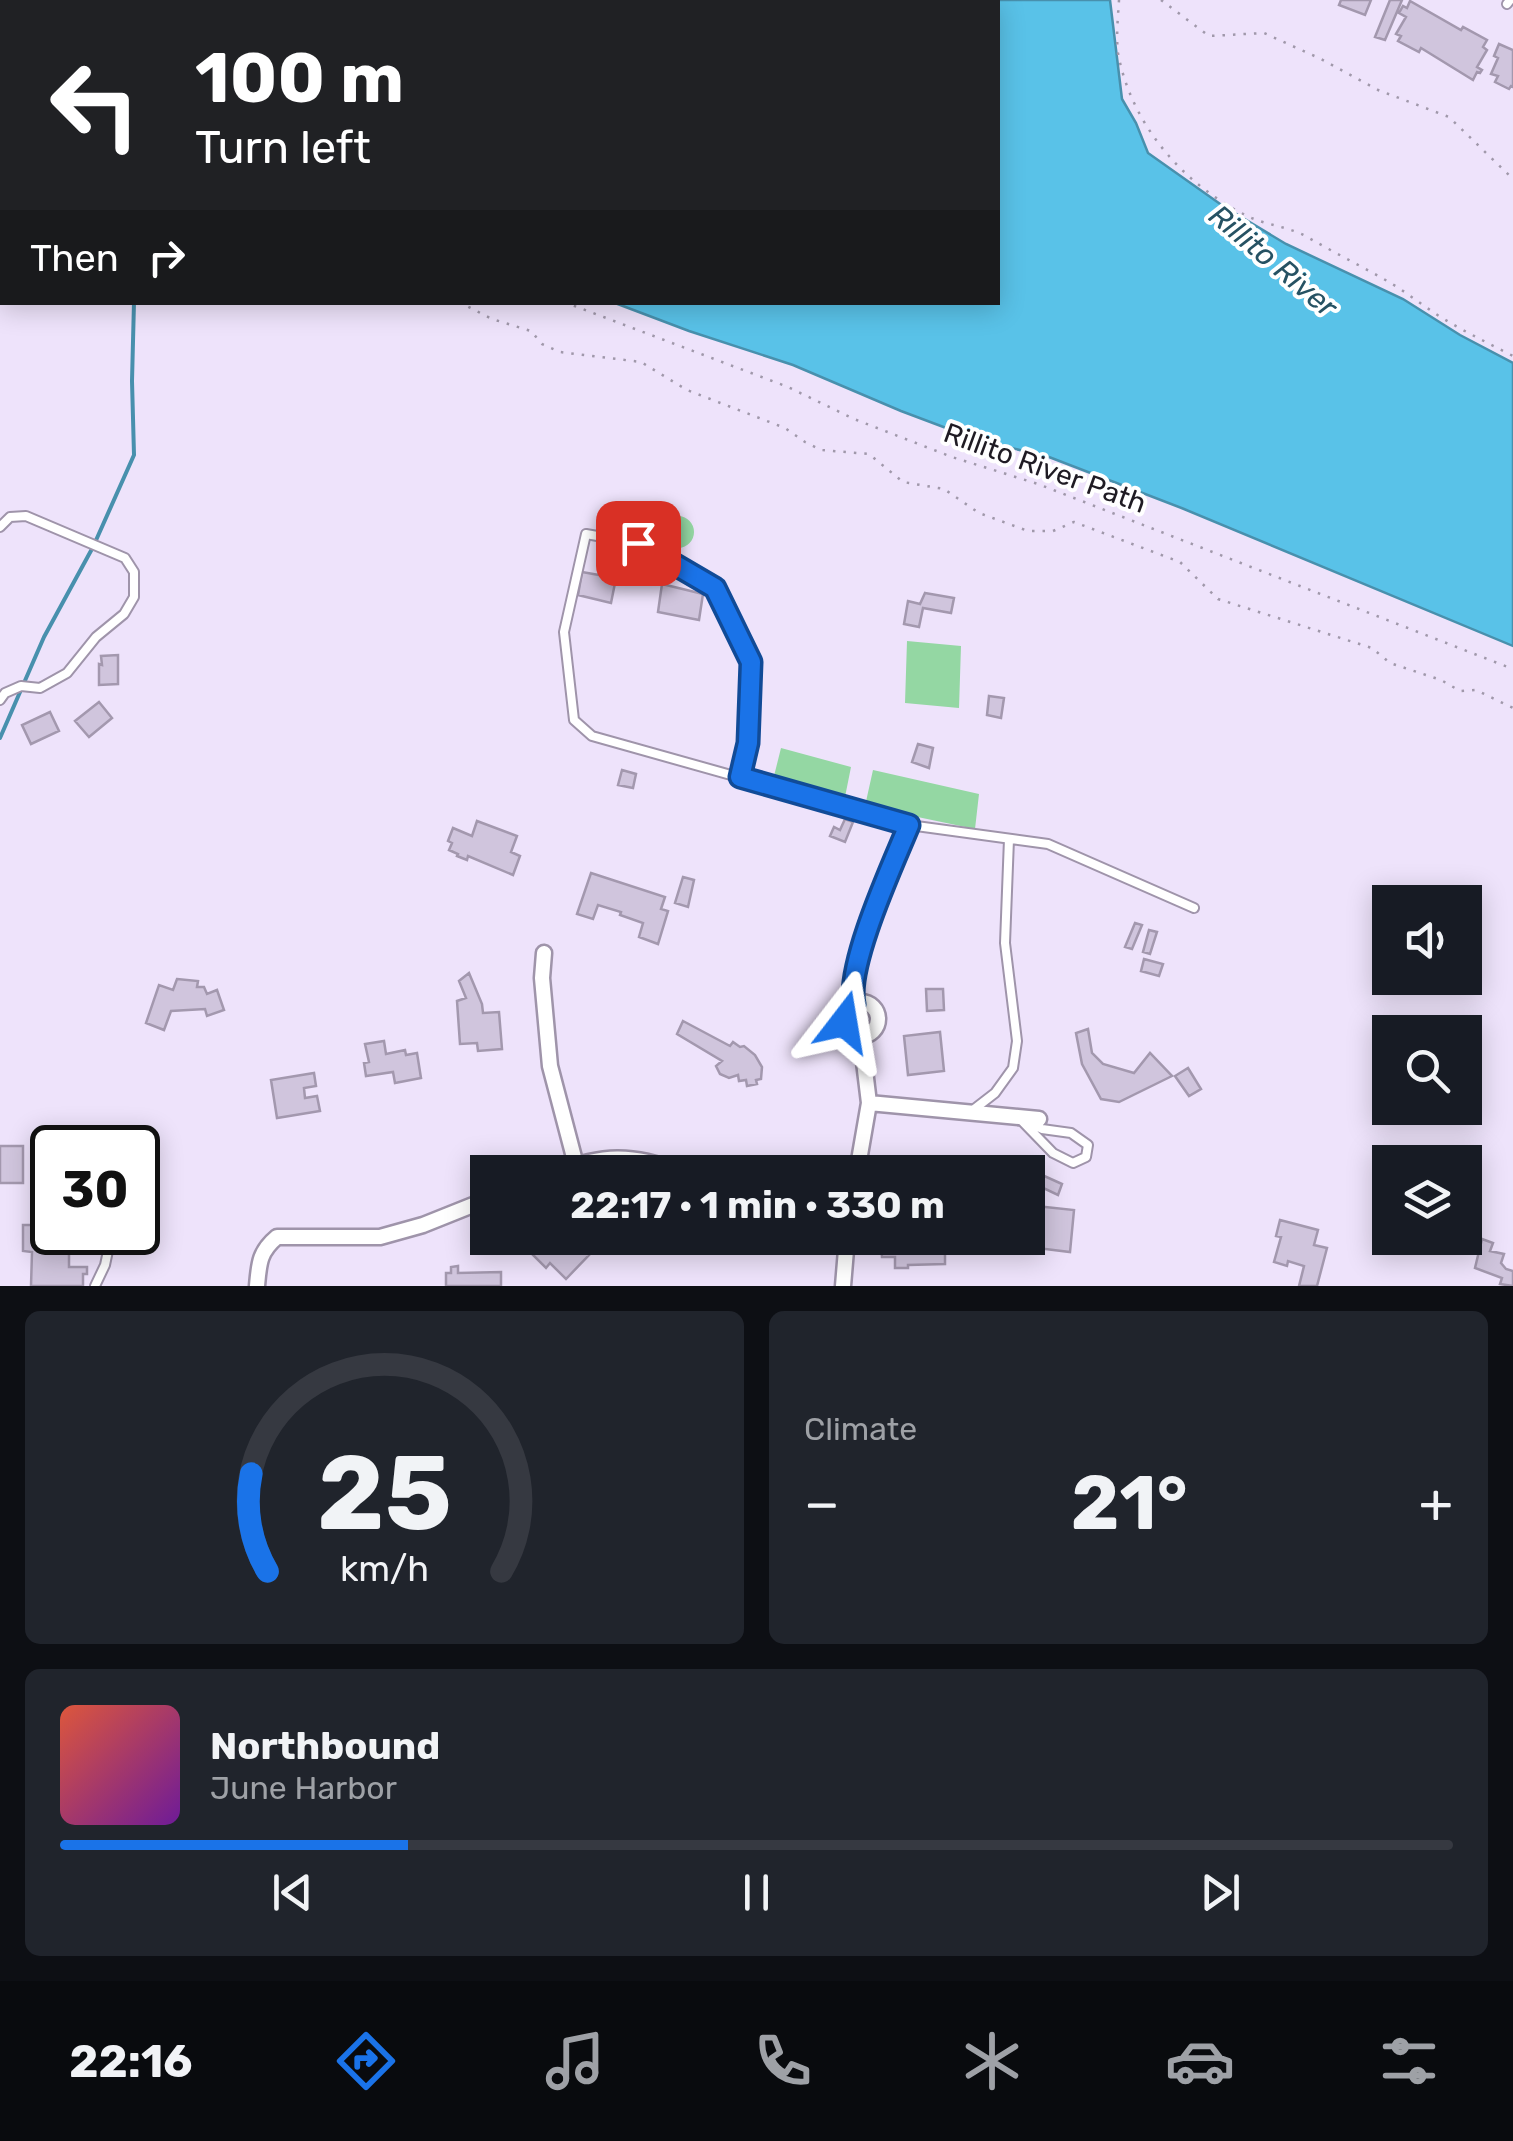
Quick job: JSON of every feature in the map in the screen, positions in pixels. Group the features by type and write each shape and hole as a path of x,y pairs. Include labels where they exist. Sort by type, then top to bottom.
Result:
{"street":[{"path":"544,952 542,978 550,1066 573,1155"},
{"path":"854,1004 871,1005 878,1014 878,1024 871,1034 861,1037 850,1032 844,1022 846,1011 854,1004"},
{"path":"860,1155 869,1103 861,1037"},
{"path":"869,1103 1039,1119"},
{"path":"257,1286 265,1246 277,1237 380,1237 423,1226 470,1206"},
{"path":"844,1286 845,1255"}],"lane":[{"path":"0,526 10,517 26,516 104,547 125,558 134,572 134,596 124,614 96,637 67,674 40,688 21,686 5,692 0,700"},
{"path":"740,777 748,743 751,662 715,588 638,543 586,534 564,632 574,720 592,736 909,825 1048,844 1194,908"},
{"path":"854,1004 852,992 868,926 909,825"},
{"path":"969,1113 995,1093 1013,1068 1017,1041 1004,943 1009,839"},
{"path":"1018,1118 1042,1128 1071,1133 1088,1145 1086,1157 1073,1163 1053,1152 1018,1118"},
{"path":"95,1286 107,1255"}],"path":[{"path":"1118,0 1118,50 1128,88 1145,125 1174,164 1241,213 1267,226 1307,237 1513,356"},
{"path":"1161,0 1209,36 1264,33 1378,90 1449,117 1513,179"},
{"path":"465,305 531,332 542,344 560,352 641,362 687,390 785,428 821,450 869,454 903,482 944,489 978,513 1028,532 1052,530 1074,522 1180,562 1218,599 1372,648 1390,664 1441,680 1460,692 1476,690 1513,708"},
{"name":"Rillito River Path","path":"572,305 788,387 820,404 952,457 1038,484 1513,668"}],"green space":[{"path":"678,516 690,520 694,532 690,544 678,548 666,544 662,532 666,520"},
{"path":"907,641 961,646 959,708 905,703"},
{"path":"781,748 851,767 844,802 773,780"},
{"path":"873,770 979,794 975,829 865,806"}],"water":[{"name":"Rillito River","path":"1000,0 1110,0 1122,99 1148,153 1286,244 1403,299 1513,363 1513,646 1049,457 978,440 793,365 620,305 1000,305"}],"building":[{"path":"1341,0 1371,0 1365,15 1339,5"},
{"path":"1390,0 1402,0 1385,40 1375,37"},
{"path":"1410,1 1487,40 1483,47 1487,50 1477,67 1482,70 1473,80 1421,48 1419,52 1398,41 1401,36 1396,34 1406,17 1399,13"},
{"path":"1499,44 1513,50 1513,87 1509,89 1495,82 1498,76 1491,74"},
{"path":"623,511 652,519 648,535 619,527"},
{"path":"582,572 616,578 611,603 578,595"},
{"path":"662,584 703,594 699,620 658,612"},
{"path":"925,593 954,598 951,613 923,608 919,627 904,624 908,601 920,604"},
{"path":"118,655 118,684 99,685 101,656"},
{"path":"989,696 1004,698 1001,718 987,715"},
{"path":"99,702 112,718 89,737 75,721"},
{"path":"50,712 59,731 31,744 22,725"},
{"path":"918,744 933,748 929,768 912,762"},
{"path":"622,770 636,774 633,788 618,785"},
{"path":"845,819 853,822 845,842 830,836 834,827 840,830"},
{"path":"477,821 517,836 511,852 520,856 513,875 449,850 453,828 472,836"},
{"path":"591,873 665,897 661,909 668,911 658,944 639,937 643,923 620,915 621,912 598,905 593,919 577,914"},
{"path":"683,877 694,880 688,907 675,903"},
{"path":"1135,923 1142,925 1132,949 1125,947"},
{"path":"1149,930 1157,932 1150,954 1143,952"},
{"path":"1144,959 1163,964 1159,976 1141,971"},
{"path":"469,973 483,1013 499,1012 502,1049 478,1051 477,1043 460,1044 457,1001 466,998 459,981"},
{"path":"177,979 198,981 197,987 204,987 207,994 217,990 224,1010 207,1016 205,1009 171,1011 164,1030 146,1023 159,985 173,990"},
{"path":"926,989 943,989 944,1010 927,1011"},
{"path":"683,1021 730,1046 733,1042 744,1046 762,1067 761,1079 747,1086 746,1080 739,1081 738,1075 729,1078 720,1074 716,1066 722,1061 677,1034"},
{"path":"1088,1029 1092,1053 1103,1064 1134,1073 1150,1053 1172,1076 1119,1102 1101,1099 1082,1064 1076,1033"},
{"path":"940,1032 944,1071 908,1075 904,1036"},
{"path":"384,1041 386,1054 405,1050 406,1055 417,1053 421,1078 395,1083 393,1072 366,1076 364,1063 369,1062 365,1044"},
{"path":"1188,1068 1201,1089 1189,1096 1175,1076"},
{"path":"314,1073 316,1086 304,1088 305,1098 317,1096 320,1111 277,1118 271,1080"},
{"path":"0,1146 23,1146 23,1183 0,1183"},
{"path":"1045,1176 1062,1184 1058,1195 1045,1189"},
{"path":"1045,1207 1074,1210 1070,1252 1045,1249"},
{"path":"1280,1220 1318,1230 1314,1245 1327,1248 1317,1286 1299,1286 1304,1266 1274,1262 1281,1237 1276,1236"},
{"path":"23,1225 30,1225 30,1252 23,1251"},
{"path":"1482,1239 1493,1243 1490,1251 1504,1254 1501,1263 1513,1271 1513,1286 1500,1284 1502,1278 1475,1268 1478,1255 1482,1255"},
{"path":"32,1255 69,1255 69,1267 87,1267 83,1286 31,1286"},
{"path":"533,1255 589,1255 566,1279 550,1263 546,1268"},
{"path":"945,1255 945,1264 895,1268 895,1257 882,1257"},
{"path":"458,1266 458,1273 501,1272 501,1286 446,1286 446,1273"}],"waterway":[{"path":"0,738 44,637 93,547 134,455 134,305"}],"route":[{"path":"638,543 715,588 751,662 748,743 740,777 909,825 868,926 852,992 854,1004 846,1011 844,1022"}]}
